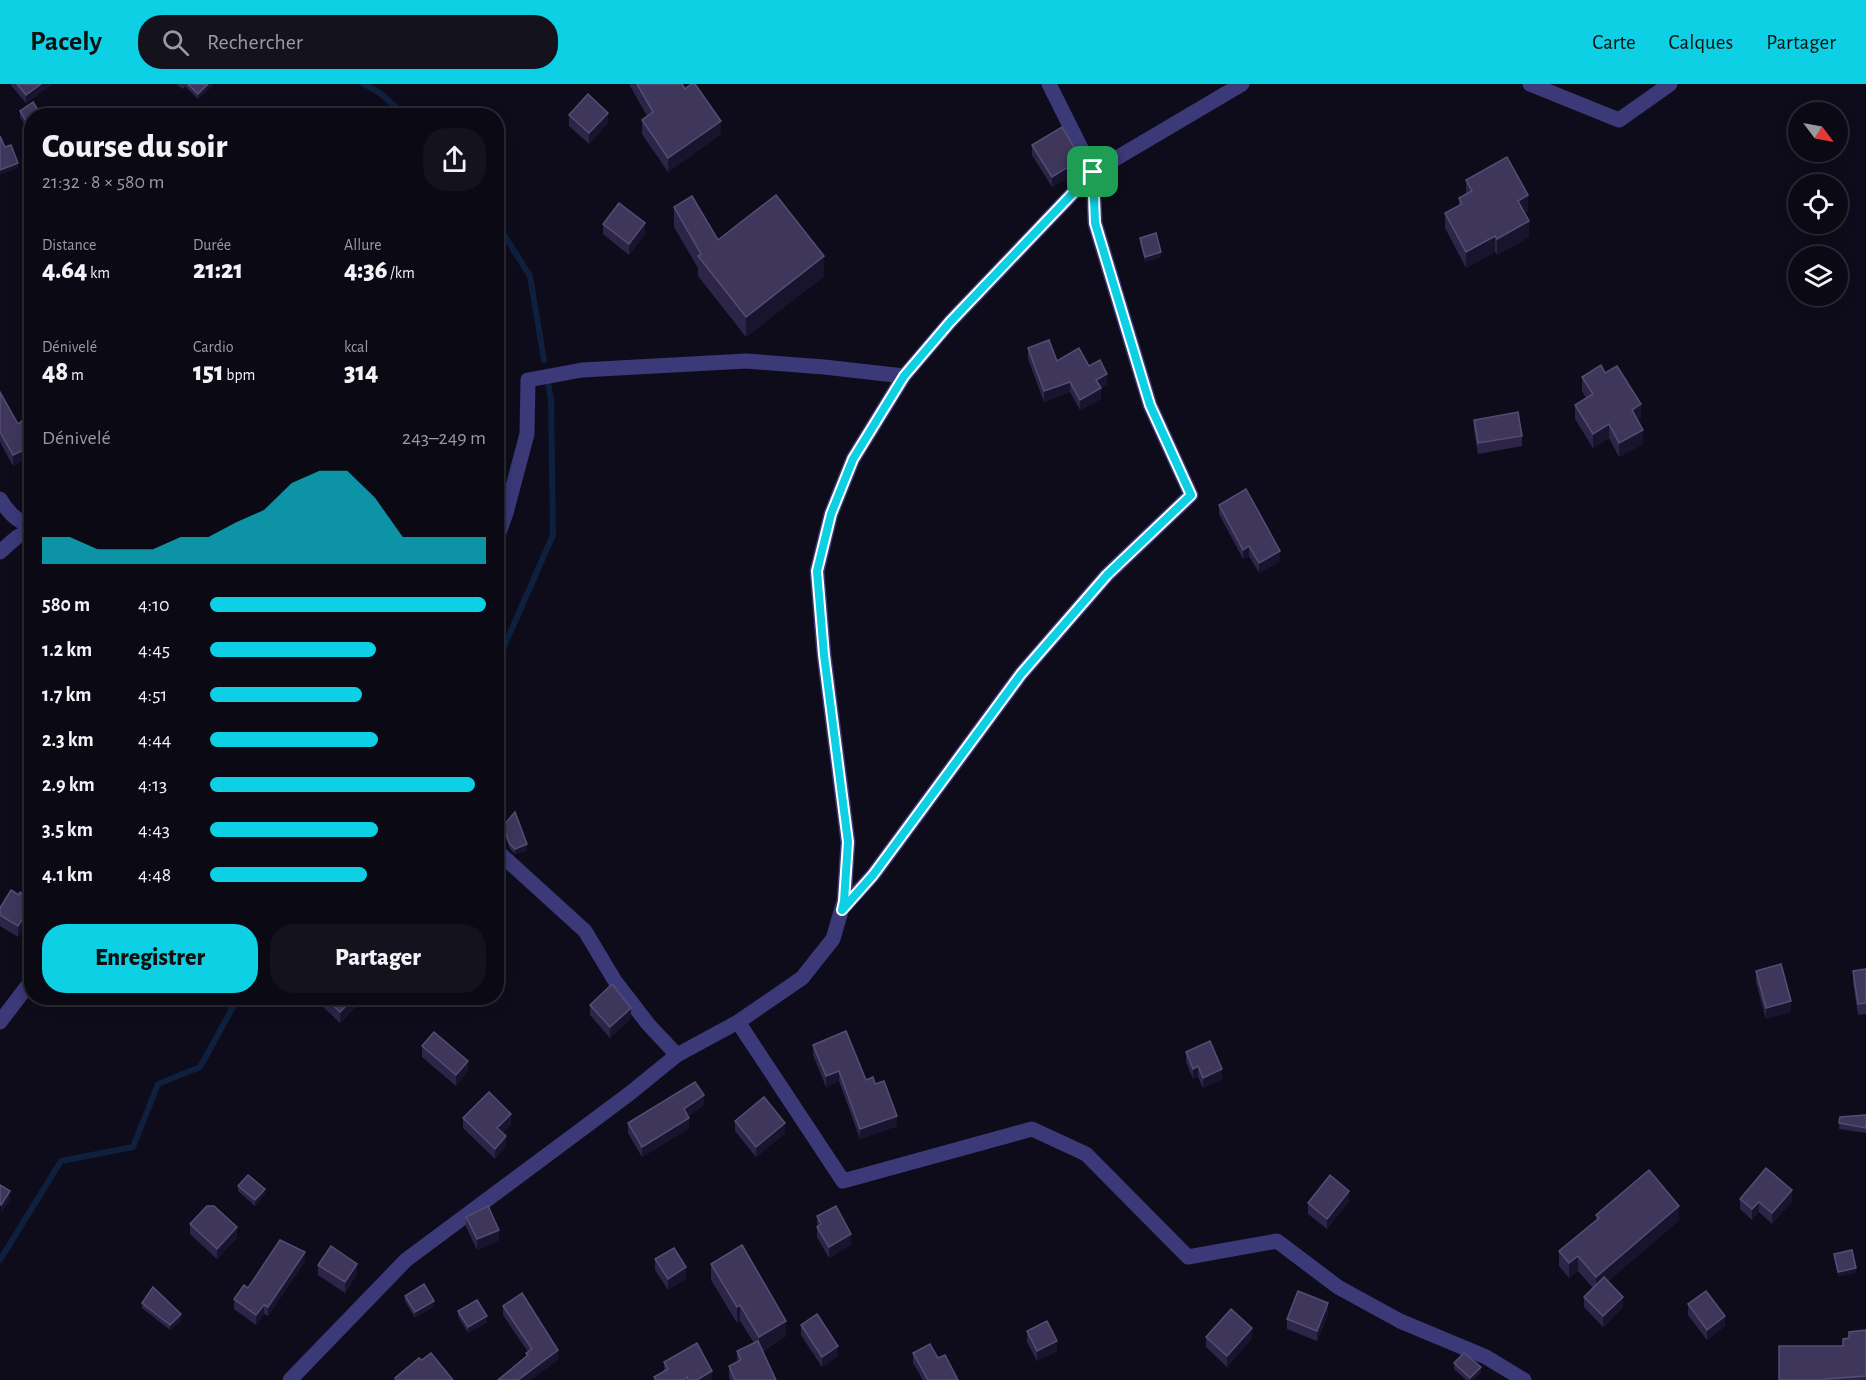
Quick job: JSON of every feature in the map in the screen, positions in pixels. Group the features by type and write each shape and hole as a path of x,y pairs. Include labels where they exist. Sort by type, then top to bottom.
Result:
{"street":[{"path":"842,910 873,875 1021,674 1107,575 1191,495 1150,405 1095,223 1093,172 1049,84"},
{"path":"291,1380 406,1260 629,1094 677,1055 738,1022 802,978 833,939 844,901 848,842 824,655 817,571 831,514 853,459 904,376 950,322 1093,172 1242,84"},
{"path":"1530,84 1618,120 1670,84"},
{"path":"504,519 527,434 528,380 582,370 746,361 904,376"},
{"path":"0,500 7,511 24,524"},
{"path":"0,552 24,533"},
{"path":"504,857 585,931 615,981 648,1024 677,1055"},
{"path":"0,1022 24,990"},
{"path":"738,1022 843,1181 1032,1129 1086,1154 1188,1257 1277,1240 1338,1287 1400,1321 1486,1357 1524,1380"}],"building":[{"path":"17,84 41,84 26,95"},
{"path":"188,84 208,84 198,94"},
{"path":"637,84 682,84 685,89 695,84 721,121 668,158 642,120 653,112"},
{"path":"588,94 608,113 589,133 569,115"},
{"path":"33,102 37,108 24,108"},
{"path":"1062,127 1081,159 1052,177 1032,145"},
{"path":"0,136 5,147 11,145 18,163 0,170"},
{"path":"1507,157 1528,195 1518,201 1529,221 1497,239 1495,236 1466,252 1445,213 1462,204 1459,198 1472,191 1466,180"},
{"path":"776,195 824,256 746,317 698,256 701,254 674,207 692,196 718,240"},
{"path":"619,203 645,223 629,244 603,224"},
{"path":"1156,233 1161,252 1145,257 1140,238"},
{"path":"1049,340 1057,361 1079,348 1089,366 1100,360 1107,374 1096,380 1101,388 1080,400 1070,382 1044,391 1028,348"},
{"path":"1601,365 1605,373 1617,366 1641,404 1632,410 1643,430 1619,443 1609,424 1593,434 1575,405 1593,394 1582,377"},
{"path":"0,392 18,424 22,421 24,425 24,450 13,455 0,432"},
{"path":"1518,412 1522,436 1478,443 1474,420"},
{"path":"1246,489 1280,551 1259,563 1249,546 1243,550 1219,505"},
{"path":"515,812 527,844 515,849 510,844 504,825"},
{"path":"11,890 19,895 20,892 24,894 24,917 18,926 0,915 0,908"},
{"path":"1781,964 1791,1001 1766,1008 1756,971"},
{"path":"1866,969 1866,1003 1858,1004 1853,971"},
{"path":"612,984 631,1008 610,1027 590,1005"},
{"path":"332,1005 347,1005 340,1012"},
{"path":"846,1031 866,1080 873,1077 875,1084 884,1081 897,1116 860,1129 839,1071 826,1076 813,1045"},
{"path":"434,1032 468,1061 456,1075 422,1046"},
{"path":"1210,1041 1222,1069 1203,1078 1198,1066 1193,1069 1186,1052"},
{"path":"695,1082 704,1095 684,1109 689,1118 642,1147 628,1123"},
{"path":"489,1092 511,1114 497,1128 506,1136 495,1149 463,1118"},
{"path":"764,1097 785,1123 756,1147 735,1121"},
{"path":"1866,1115 1866,1128 1839,1123 1840,1117"},
{"path":"1766,1168 1792,1190 1772,1213 1759,1202 1752,1209 1740,1199"},
{"path":"1649,1170 1679,1206 1596,1277 1578,1256 1569,1263 1559,1251 1599,1218 1596,1215"},
{"path":"248,1175 265,1189 255,1200 238,1186"},
{"path":"1330,1175 1349,1191 1327,1219 1308,1203"},
{"path":"0,1185 10,1191 1,1205 0,1204"},
{"path":"207,1206 214,1206 237,1227 217,1249 190,1224"},
{"path":"488,1206 499,1230 477,1239 466,1217"},
{"path":"836,1206 851,1234 829,1247 817,1227 821,1224 817,1216"},
{"path":"280,1240 305,1252 268,1307 264,1305 256,1315 234,1299 244,1285 248,1288"},
{"path":"742,1245 786,1321 759,1337 740,1305 737,1307 711,1264"},
{"path":"331,1246 357,1264 345,1282 318,1265"},
{"path":"674,1248 686,1267 668,1279 655,1259"},
{"path":"1852,1250 1856,1268 1838,1272 1834,1254"},
{"path":"1604,1277 1623,1297 1603,1316 1584,1297"},
{"path":"424,1284 434,1301 415,1312 405,1296"},
{"path":"153,1287 181,1314 170,1325 142,1303"},
{"path":"1298,1291 1328,1303 1317,1331 1287,1319"},
{"path":"1706,1291 1725,1316 1707,1330 1688,1304"},
{"path":"522,1293 558,1350 518,1380 498,1380 532,1349 503,1306"},
{"path":"477,1300 487,1316 468,1327 458,1311"},
{"path":"1231,1309 1252,1328 1227,1356 1206,1337"},
{"path":"817,1314 838,1346 822,1357 801,1325"},
{"path":"1047,1321 1057,1341 1037,1351 1027,1331"},
{"path":"1866,1330 1866,1376 1826,1380 1779,1380 1779,1346 1843,1346 1843,1339 1849,1338 1849,1332"},
{"path":"758,1341 776,1380 735,1380 729,1366 741,1360 737,1351"},
{"path":"697,1343 712,1371 697,1380 688,1380 687,1377 683,1380 656,1380 654,1377 668,1369 664,1362"},
{"path":"930,1344 938,1358 945,1355 958,1380 928,1380 913,1353"},
{"path":"431,1353 453,1380 396,1380 395,1378 419,1358 422,1360"},
{"path":"1464,1353 1481,1367 1470,1378 1454,1363"}],"waterway":[{"path":"364,84 380,93 397,108"},
{"path":"504,235 530,276 544,360"},
{"path":"504,647 553,535 551,400 548,382"},
{"path":"0,1260 61,1161 133,1147 158,1084 200,1067 234,1005"}],"route":[{"path":"1093,172 1095,223 1150,405 1191,495 1107,575 1021,674 873,875 842,910 848,842 824,655 817,571 831,514 853,459 904,376 950,322 1093,172"}]}
